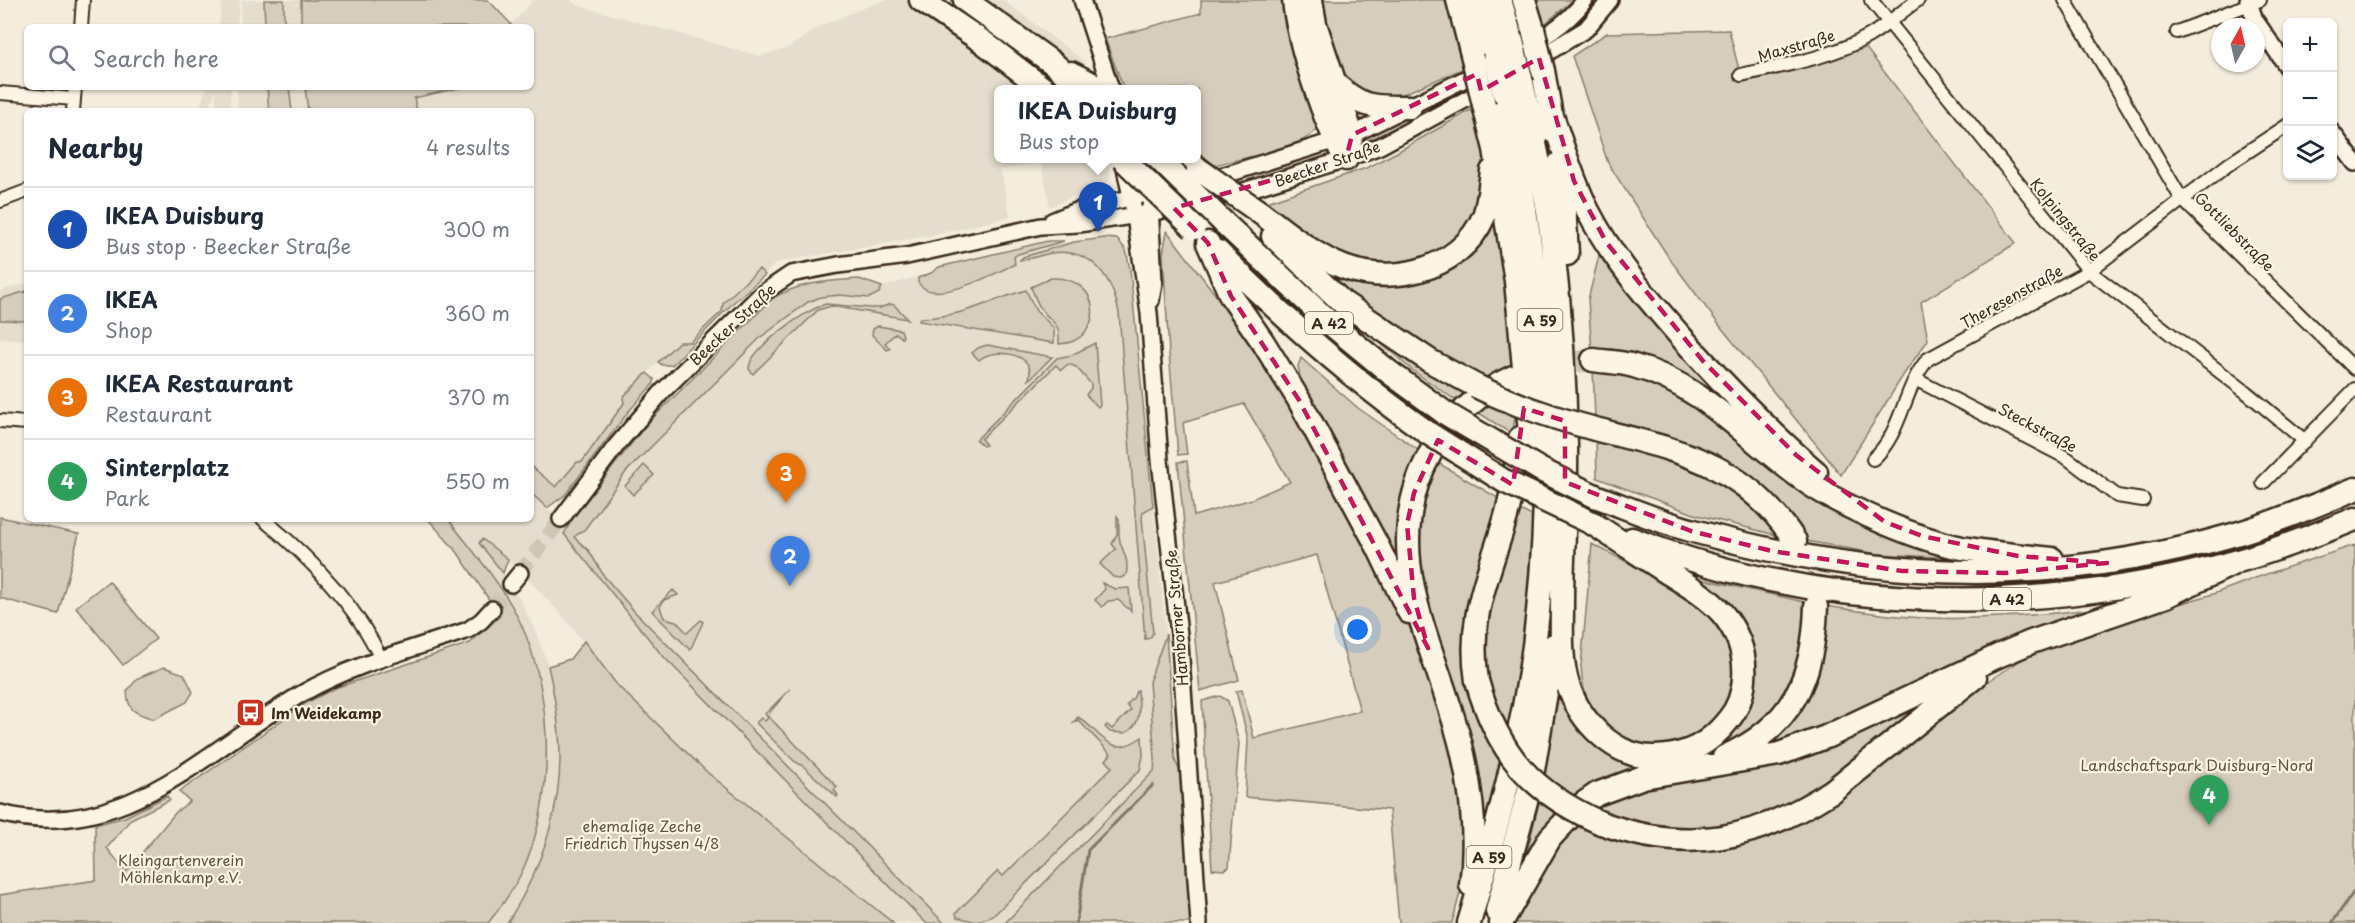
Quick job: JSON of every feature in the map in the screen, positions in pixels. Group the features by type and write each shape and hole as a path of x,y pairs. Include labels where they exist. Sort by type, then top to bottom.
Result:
{"highway":[{"path":"921,0 983,42 1038,85"},
{"path":"965,0 1054,64 1077,85"},
{"path":"1294,0 1299,32 1344,145"},
{"path":"1311,0 1315,24 1334,83 1344,145"},
{"path":"1458,0 1495,149 1516,281 1526,395 1552,549 1564,668 1572,695 1580,711 1597,734 1617,747 1646,757 1672,757 1697,749 1718,734 1732,715 1744,685 1745,668 1741,647 1733,629 1721,613 1689,586 1592,523"},
{"name":"A 59","path":"1480,0 1503,46"},
{"name":"A 59","path":"1467,923 1493,845 1523,710 1552,549 1566,447 1556,279 1548,215 1503,46 1500,0"},
{"path":"1524,0 1543,71 1564,204 1570,374 1564,393"},
{"path":"1054,64 1093,85"},
{"path":"1334,83 1351,98 1364,105 1410,107"},
{"name":"A 59","path":"1493,923 1514,850 1544,713 1554,648 1552,549 1538,301 1513,88"},
{"path":"1552,117 1574,181 1588,212 1606,243 1647,298 1703,361 1796,455 1835,489 1885,522"},
{"path":"1192,164 1253,212 1335,264 1360,272 1384,276 1410,274 1437,263 1457,251 1472,235 1483,217 1489,198 1495,149"},
{"name":"A 42","path":"1126,163 1315,346 1373,393 1428,433 1504,481 1592,523 1653,547 1728,570 1819,588 1894,597 1965,601 2045,597 2162,580 2236,562 2305,540 2355,519"},
{"name":"A 42","path":"1162,163 1332,325 1444,413 1541,470 1595,496 1691,531 1772,551 1860,566 1902,571 2005,573 2107,563 2170,551 2237,534 2355,489"},
{"path":"1253,212 1342,302 1420,355 1476,386 1520,406 1651,444 1691,457 1726,472 1749,487 1764,501 1782,520 1795,541"},
{"path":"1201,236 1232,296 1299,400 1378,547 1428,648"},
{"path":"1593,360 1634,366 1666,378 1704,398 1812,486 1885,522 1959,548 2018,556 2107,563"},
{"path":"1467,923 1473,869 1472,815 1468,788 1455,725 1428,648 1414,598 1408,562 1407,524 1414,493 1424,465 1441,434 1467,407 1500,383 1513,377"},
{"path":"1526,395 1515,474 1506,518 1481,590 1474,628 1473,660 1485,712 1517,765 1533,782 1578,813 1633,833 1686,840 1713,840 1764,828 1808,807 1832,792 1977,676 2009,658 2031,642"},
{"path":"1501,923 1550,838 1581,805 1597,794 1643,777 1779,754 1826,738 2031,642 2166,596 2236,562"},
{"path":"1697,768 1746,747 1786,711 1811,661 1815,637 1816,606"}],"street":[{"path":"81,24 83,0"},
{"path":"1082,0 1108,85"},
{"name":"Beecker Straße","path":"561,519 654,400 743,310 775,283 791,274 906,256 1041,226 1135,216 1247,190 1344,145 1410,107 1545,37 1569,19 1585,0"},
{"name":"Beecker Straße","path":"1041,226 1076,211 1344,145 1380,146 1560,46 1586,29 1610,0"},
{"name":"Kolpingstraße","path":"1871,0 2089,271 2246,392 2305,441"},
{"name":"Maxstraße","path":"1741,75 1818,57 1870,36 1918,0"},
{"name":"Gottliebstraße","path":"2065,0 2181,198 2355,369"},
{"path":"2177,32 2252,1 2255,20 2283,61"},
{"path":"0,93 74,99"},
{"name":"Theresenstraße","path":"1873,459 1884,449 1915,379 1928,359 2089,271 2144,230 2181,198 2286,126"},
{"path":"2337,139 2355,163"},
{"name":"Hamborner Straße","path":"1123,163 1132,197 1149,313 1160,460 1180,644 1199,923"},
{"name":"Hamborner Straße","path":"1138,163 1149,193 1151,213 1154,282 1149,313"},
{"path":"0,201 24,192"},
{"name":"Steckstraße","path":"1915,379 2067,458 2117,496 2144,500"},
{"path":"2263,483 2355,389"},
{"path":"0,421 24,423"},
{"path":"267,522 293,544 330,584 371,638 381,659"},
{"path":"0,813 27,818 56,819 100,812 125,804 168,784 302,694 343,672 468,630 492,609"}],"highlighted area":[{"path":"1539,58 1574,181 1606,242 1703,361 1796,455 1885,522 1922,536 2018,556 2107,563 2005,573 1902,571 1772,551 1691,531 1565,482 1565,421 1524,408 1513,485 1438,440 1414,493 1407,524 1414,598 1428,648 1299,400 1231,296 1208,243 1174,208 1346,159 1352,135 1477,74 1481,91"}],"shaded area":[{"path":"222,0 240,0 237,24 219,24"},
{"path":"242,0 264,0 265,24 240,24"},
{"path":"284,0 301,0 301,24 284,24"},
{"path":"533,0 570,0 577,5 759,56 788,48 822,25 883,0 1003,0 1084,61 1090,85 994,85 994,163 1036,163 1001,170 1010,217 930,236 784,261 775,264 765,275 759,269 690,342 679,342 625,395 624,403 581,462 577,462 556,487 534,469 534,108 416,108 414,98 450,90 534,90 534,24 512,24"},
{"path":"206,90 216,90 208,108 199,108"},
{"path":"216,90 231,90 230,108 215,108"},
{"path":"237,90 267,90 269,108 238,108"},
{"path":"289,90 305,90 308,108 292,108"},
{"path":"1041,163 1109,163 1111,179 1103,187 1077,194 1050,207"},
{"path":"1113,238 1122,243 1126,250 1130,269 1166,634 1175,760 1006,923 893,923 708,773 617,685 562,615 524,575 506,561 508,559 479,543 503,573 521,601 536,632 548,666 560,736 560,765 553,821 537,870 507,923 488,923 512,889 545,731 535,667 527,638 513,608 496,581 450,522 534,522 534,496 568,523 646,425 756,315 784,292 809,283 859,279 882,287 931,273 939,267 1048,241 1083,243"},
{"path":"24,284 24,292 0,299 0,291"},
{"path":"0,320 24,321 24,340 0,338"}],"green space":[{"path":"264,0 284,0 284,24 265,24"},
{"path":"301,0 488,0 511,24 301,24"},
{"path":"1201,0 1289,0 1320,125 1313,133 1288,146 1215,165 1201,154 1201,85 1122,85 1105,39 1201,13"},
{"path":"1317,0 1451,0 1467,67 1396,97 1380,97 1343,85"},
{"path":"1532,0 1573,0 1541,27"},
{"path":"1729,30 1742,82 1786,73 1866,48 2016,243 1921,302 1928,340 1841,475 1720,326 1669,258 1608,163 1572,56 1607,33"},
{"path":"1471,83 1473,90 1361,144 1359,138"},
{"path":"267,90 289,90 292,108 269,108"},
{"path":"305,90 450,90 414,98 416,108 308,108"},
{"path":"1476,107 1484,148 1483,185 1469,226 1444,249 1408,264 1374,264 1357,260 1321,244 1264,203 1366,168"},
{"path":"1495,198 1515,366 1484,378 1440,355 1349,295 1309,256 1439,270"},
{"path":"1167,231 1272,369 1377,560 1428,666 1464,781 1462,886 1452,923 1399,923 1389,810 1245,797 1248,739 1236,691 1242,690 1254,738 1360,711 1317,555 1215,582 1239,680 1200,691 1178,462 1187,461 1194,516 1252,499 1290,482 1244,404 1183,423 1187,454 1178,455 1163,254"},
{"path":"1105,238 1117,239 1126,250 1130,269 1153,506 1143,512 1142,518 1153,633 1150,638 1145,639 1119,313 1116,300 1098,267 1078,255 1065,252 1051,253 1020,260 1023,257 1074,242"},
{"path":"1048,241 1064,241 1018,254 1014,257 1015,264 965,286 936,291 925,289 918,282 918,278 939,267"},
{"path":"1601,247 1741,418 1592,352 1588,300"},
{"path":"759,269 765,275 734,302 672,365 662,365 658,362 679,342 690,342 722,311 723,303"},
{"path":"1051,278 1069,280 1082,287 1090,298 1091,322 1084,333 1074,341 1059,344 1057,327 1040,308 1031,287"},
{"path":"859,279 882,287 879,293 869,298 840,295 821,297 808,302 760,338 626,472 585,529 574,537 589,551 604,576 635,612 944,923 926,923 661,654 564,534 568,524 646,425 772,299 803,286"},
{"path":"1314,287 1471,392 1458,402 1412,370"},
{"path":"1026,290 1036,311 1054,328 1054,343 919,321 920,318 962,312"},
{"path":"24,292 24,321 0,320 0,299"},
{"path":"826,304 880,308 890,304 908,319 831,306 818,310 753,374 749,369 752,361 768,341 793,321"},
{"path":"878,326 901,330 903,336 902,338 896,333 885,343 890,349 887,350 872,335 873,329"},
{"path":"1095,343 1100,405 1098,407 1086,395 1091,384 1076,367 1068,364 1061,370 1056,365 981,439 986,445 983,446 976,440 1057,358 1072,355"},
{"path":"987,345 1052,357 1028,381 1030,372 1028,364 1014,355 995,354 979,360 972,353"},
{"path":"1301,358 1358,408 1421,452 1404,586 1304,398 1298,366"},
{"path":"1593,369 1633,373 1700,405 1775,466 1976,559 1878,554 1807,541 1790,514 1753,478 1595,419"},
{"path":"647,373 654,379 654,383 629,411 565,495 547,508 534,496 534,469 556,487 577,462 582,462 624,403 625,395"},
{"path":"1486,400 1516,413 1512,434 1474,410"},
{"path":"1596,437 1724,478 1784,537 1697,515 1597,478"},
{"path":"1433,460 1503,501 1466,627 1503,761 1483,846 1421,597 1414,526"},
{"path":"644,465 654,475 633,495 625,486"},
{"path":"1514,507 1534,517 1526,643 1509,737 1483,682 1480,628"},
{"path":"1117,516 1119,539 1127,567 1126,575 1121,578 1113,577 1100,564 1116,549 1112,544 1117,534"},
{"path":"0,517 79,534 58,614 0,598"},
{"name":"Kleingartenverein Möhlenkamp e.V.","path":"431,522 450,522 490,573 513,608 536,668 543,701 546,735 546,769 535,835 517,881 488,923 0,923 0,895 96,880 95,825 125,817 167,796 170,800 131,819 107,848 126,872 176,812 190,801 179,792 308,702 335,688 470,643 500,616 458,553"},
{"path":"482,539 508,559 503,573 479,543"},
{"path":"1592,544 1699,604 1722,631 1732,659 1731,687 1720,712 1702,732 1677,743 1647,744 1615,732 1600,720 1589,704 1583,686 1581,666"},
{"name":"Landschaftspark Duisburg-Nord","path":"2355,545 2355,923 1516,923 1544,864 1576,822 1738,844 2030,654 2104,626 2213,594"},
{"path":"1698,578 1809,603 1804,659 1780,708 1720,753 1691,760 1752,675"},
{"path":"109,581 156,639 123,665 76,607"},
{"path":"1102,583 1115,589 1129,588 1131,611 1118,600 1108,601 1102,607 1095,600 1105,589"},
{"path":"673,590 678,595 664,600 660,607 664,618 676,621 687,633 701,620 703,622 690,650 652,611"},
{"path":"1826,606 1876,614 1927,618 2017,616 2106,607 1824,731 1758,751 1810,690 1820,664 1825,639"},
{"path":"1166,634 1175,760 1184,781 1193,923 1005,923 1154,771 1149,682"},
{"name":"ehemalige Zeche Friedrich Thyssen 4/8","path":"584,641 617,685 708,773 893,923 507,923 520,902 541,856 555,808 560,759 559,734 548,666 570,659"},
{"path":"164,667 184,674 193,692 187,702 154,719 137,713 131,708 127,691 138,678"},
{"path":"790,689 770,712 769,717 837,787 834,790 837,797 803,766 794,761 756,723 761,718 765,721 768,718 765,714"},
{"path":"1138,690 1139,715 1135,725 1125,733 1110,732 1105,727 1107,725 1112,729 1131,710 1127,705"},
{"path":"1559,690 1574,715 1668,765 1575,800 1544,778"},
{"path":"1220,696 1228,701 1239,743 1229,867 1224,870 1212,869 1202,701"},
{"path":"1928,701 1875,746 1818,787 1788,804 1757,817 1723,826 1675,830 1638,823 1590,808 1620,792 1792,759 1831,747"},
{"path":"1078,717 1113,745 1131,744 1142,737 1143,756 1140,770 993,916 977,922 957,917 956,913 998,871 1003,876 1112,767 1106,760 1111,754 1078,720 1072,724"},
{"path":"1540,798 1562,814 1525,861"}],"waterway":[{"path":"1076,923 1088,850 1153,785"},
{"path":"2332,923 2355,890"}],"tunnel":[{"path":"1544,366 1593,360"},
{"path":"520,573 561,519"},
{"path":"492,609 511,584"}],"place":[{"name":"IKEA Duisburg","path":"1098,232"},
{"name":"IKEA Restaurant","path":"786,503"},
{"name":"IKEA","path":"790,586"},
{"name":"Im Weidekamp","path":"250,712"},
{"name":"Sinterplatz","path":"2209,825"}]}
